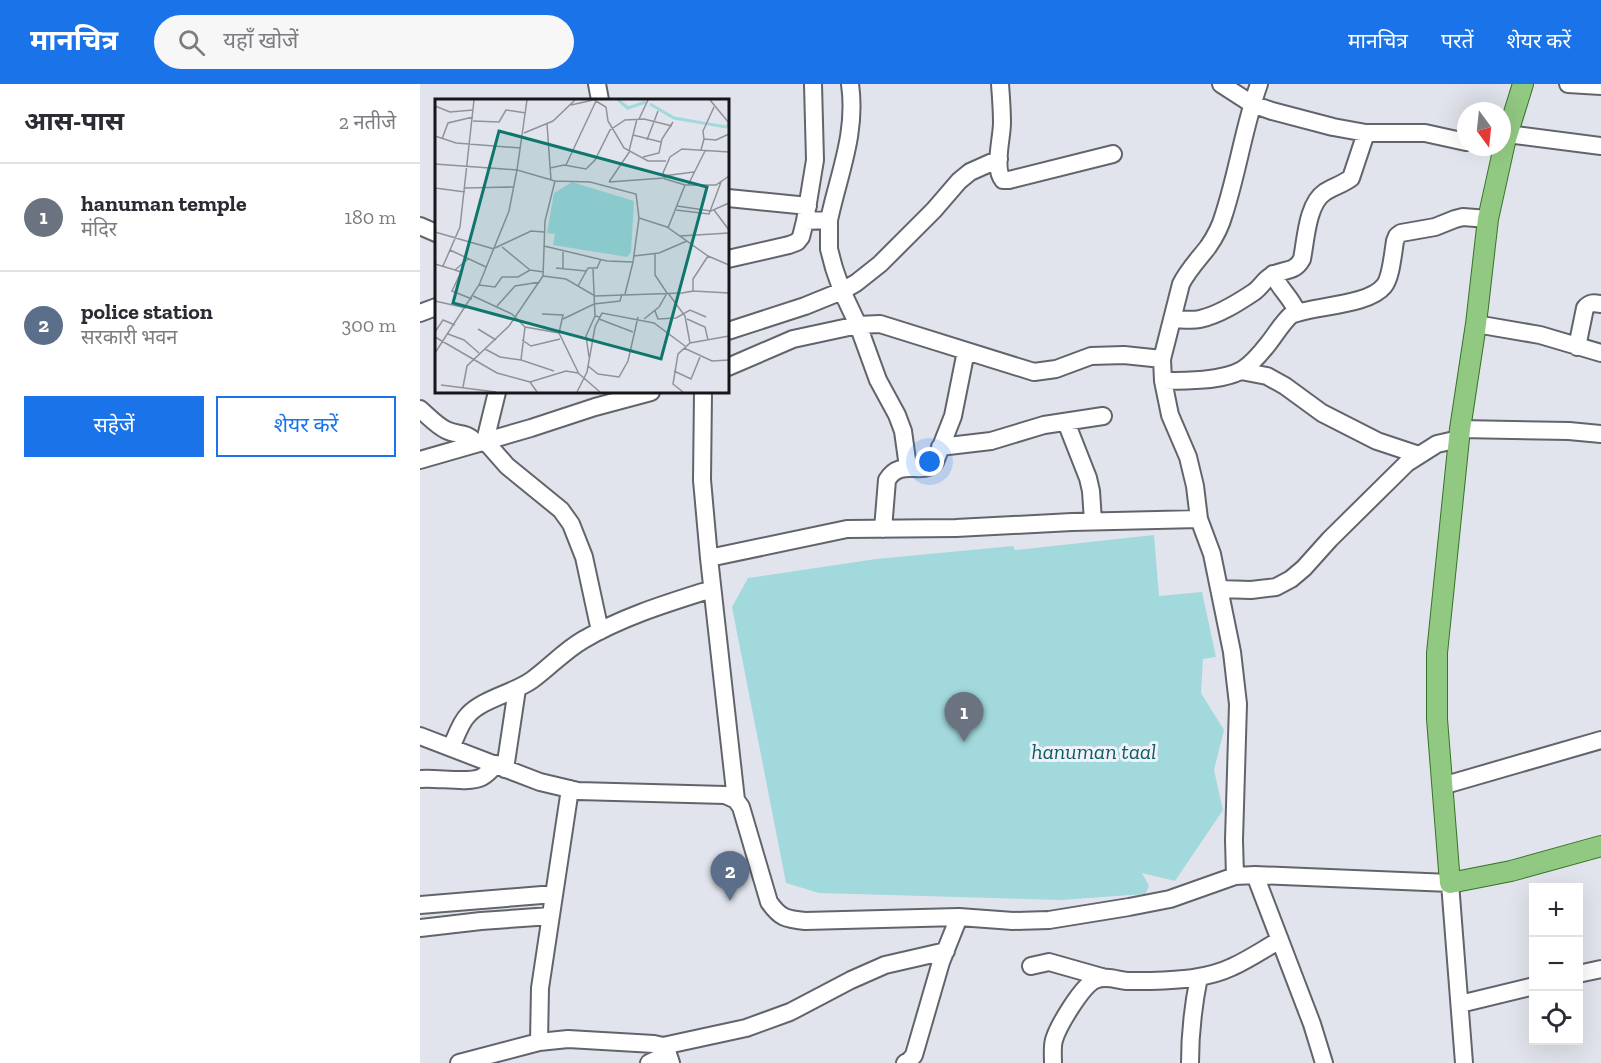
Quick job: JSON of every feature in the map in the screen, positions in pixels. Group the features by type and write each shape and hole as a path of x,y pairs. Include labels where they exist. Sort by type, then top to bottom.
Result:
{"main road":[{"path":"1511,115 1523,84"},
{"path":"1498,156 1459,434 1437,653 1439,765 1450,883 1511,872 1601,846"}],"street":[{"path":"597,84 600,99"},
{"path":"729,259 797,242 801,237 815,160 813,84"},
{"path":"850,84 851,128 829,220 829,249 842,291 858,325 878,380 903,430 908,467"},
{"path":"999,84 1002,124 999,176 1003,180 1113,154"},
{"path":"1221,84 1252,104 1272,111 1365,133 1425,133 1457,140"},
{"path":"1234,876 1238,704 1232,652 1212,554 1199,519 1195,486 1188,457 1170,415 1163,381 1162,359 1181,284 1186,273 1208,247 1224,215 1259,84"},
{"path":"1568,84 1601,86"},
{"path":"1172,319 1200,319 1215,313 1257,290 1266,279 1274,274 1298,266 1302,259 1312,208 1317,198 1351,178 1365,133"},
{"path":"1511,144 1601,146"},
{"path":"729,331 805,306 856,283 880,264 934,210 959,181 976,169 999,159"},
{"path":"729,198 829,220"},
{"path":"1163,381 1188,381 1241,371 1253,362 1291,315 1356,302 1377,292 1387,280 1395,241 1401,233 1435,227 1463,217 1488,219"},
{"path":"420,225 435,232"},
{"path":"1274,274 1278,285 1293,303 1297,312"},
{"path":"1577,347 1585,308 1589,304 1601,304"},
{"path":"420,313 435,307"},
{"path":"729,368 793,339 858,325 880,324 1034,372 1056,369 1091,356 1124,355 1162,359"},
{"path":"1476,324 1540,335 1601,353"},
{"path":"883,529 887,480 891,474 908,467 931,467 935,462 952,416 966,351"},
{"path":"1241,371 1267,376 1322,413 1377,441 1419,455"},
{"path":"480,442 497,393"},
{"path":"420,460 647,393"},
{"path":"703,393 702,480 736,800 741,807 769,902 777,914 789,920 805,921 958,917 1013,921 1049,920 1091,915 1170,898 1234,876 1450,883 1464,1063"},
{"path":"420,409 447,431 466,434 480,442 561,510 571,524 584,557 600,631"},
{"path":"940,447 991,441 1044,425 1103,416"},
{"path":"1066,422 1090,484 1093,521"},
{"path":"1219,589 1251,591 1276,587 1291,579 1407,463 1437,444 1459,434 1569,431 1601,434"},
{"path":"709,558 847,529 956,528 1093,521 1199,519"},
{"path":"451,748 465,717 475,708 533,679 582,640 625,618 712,589"},
{"path":"502,767 517,689"},
{"path":"420,736 540,782 578,791 724,795 736,800"},
{"path":"1442,786 1601,740"},
{"path":"420,779 471,780 481,778 490,771 502,767"},
{"path":"525,1063 532,1044 570,789"},
{"path":"1255,875 1312,1024 1324,1063"},
{"path":"420,905 554,894"},
{"path":"420,928 550,916"},
{"path":"905,1063 914,1055 918,1045 941,962 958,917"},
{"path":"1031,966 1049,962 1102,977 1127,981 1199,977 1230,968 1280,940"},
{"path":"649,1063 668,1054 790,1012 885,965 946,951"},
{"path":"1583,973 1601,969"},
{"path":"1053,1063 1053,1043 1057,1031 1088,986 1094,980 1102,977"},
{"path":"1190,1063 1191,1016 1199,977"},
{"path":"1460,1004 1529,987"},
{"path":"459,1063 532,1044 568,1039 654,1044 668,1054"}],"water":[{"name":"hanuman taal","path":"1154,535 1159,596 1202,592 1216,657 1203,659 1201,693 1224,730 1214,770 1223,810 1175,881 1142,873 1149,886 1145,894 1061,900 819,893 786,883 732,607 748,578 876,559 1013,546 1015,550"}],"place":[{"name":"hanuman temple","path":"964,742"},
{"name":"police station","path":"730,901"}]}
